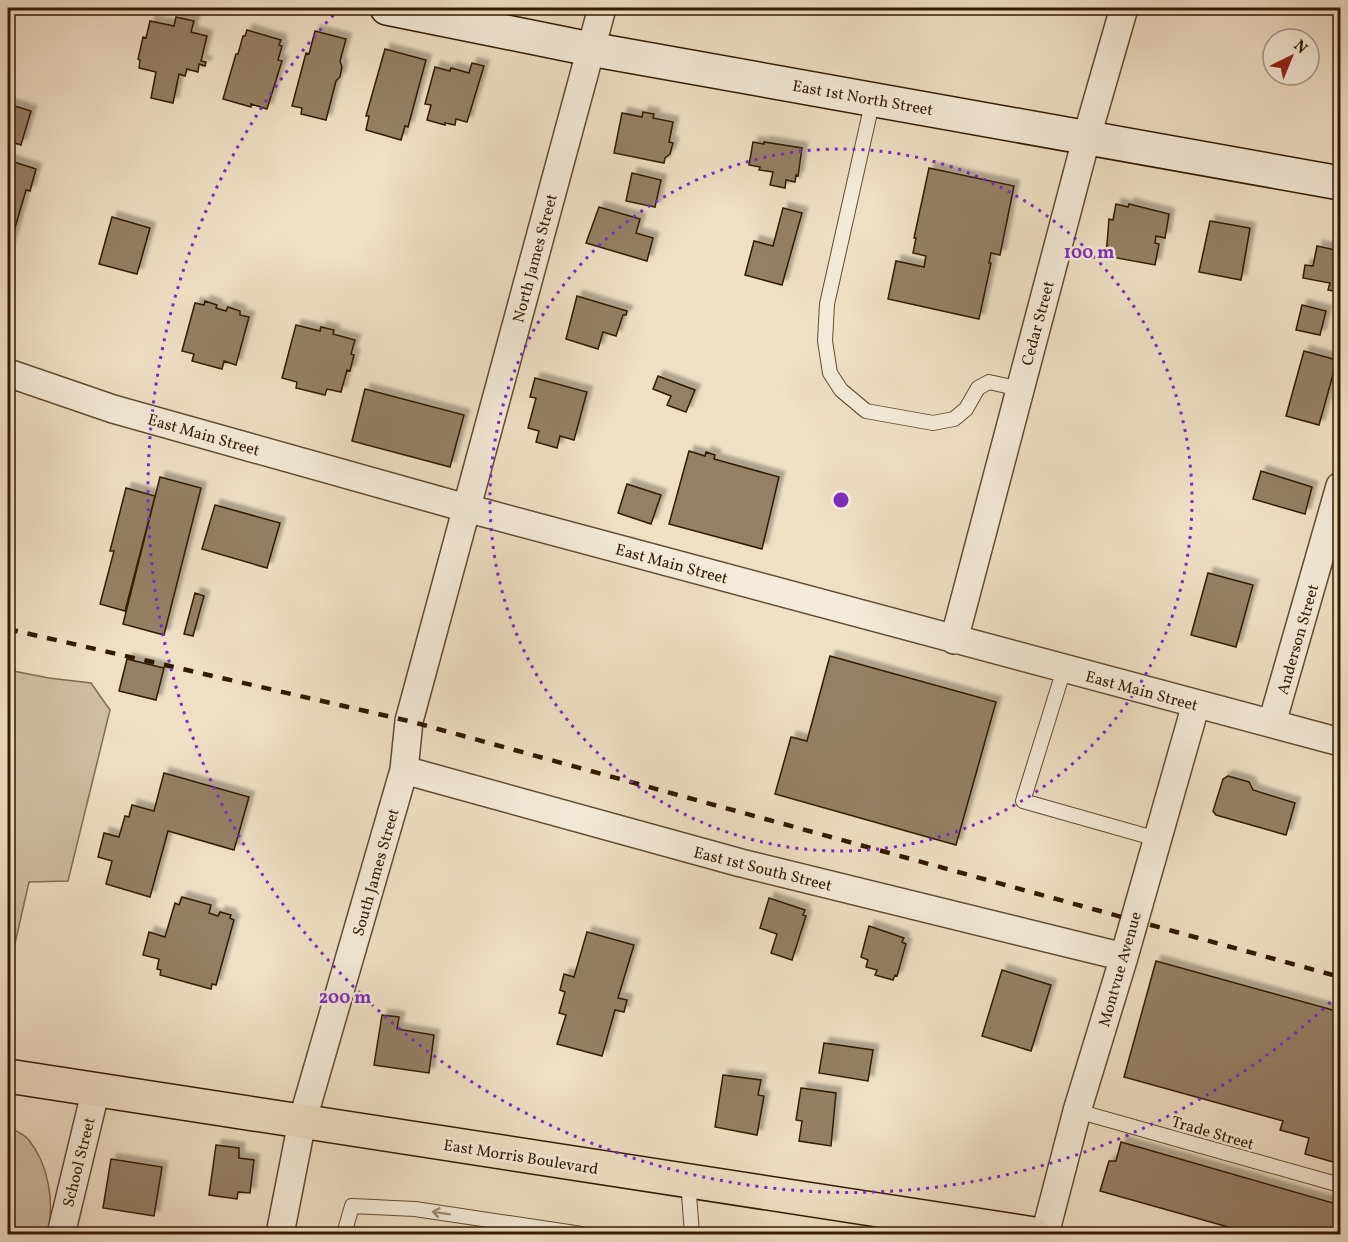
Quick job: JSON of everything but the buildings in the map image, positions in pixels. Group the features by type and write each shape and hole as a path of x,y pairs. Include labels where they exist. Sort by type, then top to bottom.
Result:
{"main road":[{"name":"East 1st North Street","path":"387,8 590,49 1341,183"},
{"name":"East Morris Boulevard","path":"8,1076 1034,1234"}],"street":[{"name":"North James Street","path":"466,508 602,8"},
{"name":"Cedar Street","path":"954,640 1087,136 1124,8"},
{"name":"East Main Street","path":"8,373 113,409 466,508 1341,742"},
{"name":"Anderson Street","path":"1272,723 1341,486"},
{"name":"South James Street","path":"280,1234 302,1122 404,771 409,721 466,508"},
{"name":"Montvue Avenue","path":"1045,1234 1077,1111 1124,957 1196,704"},
{"name":"East 1st South Street","path":"404,771 741,863 1124,957"},
{"name":"School Street","path":"61,1234 96,1089"}],"lane":[{"path":"873,99 827,304 825,341 830,373 841,390 866,411 933,423 954,419 966,409 978,388 989,382 1020,389"},
{"path":"1064,669 1023,801 1157,839"},
{"name":"Trade Street","path":"1077,1111 1341,1185"},
{"path":"688,1181 692,1234"},
{"path":"344,1234 352,1206 415,1209 582,1234"}],"shaded area":[{"path":"8,670 91,683 110,710 68,881 29,882 8,974"},
{"path":"8,1126 28,1139 41,1160 50,1197 47,1234 8,1234"}],"railway":[{"path":"8,629 409,721 1340,977"}]}
